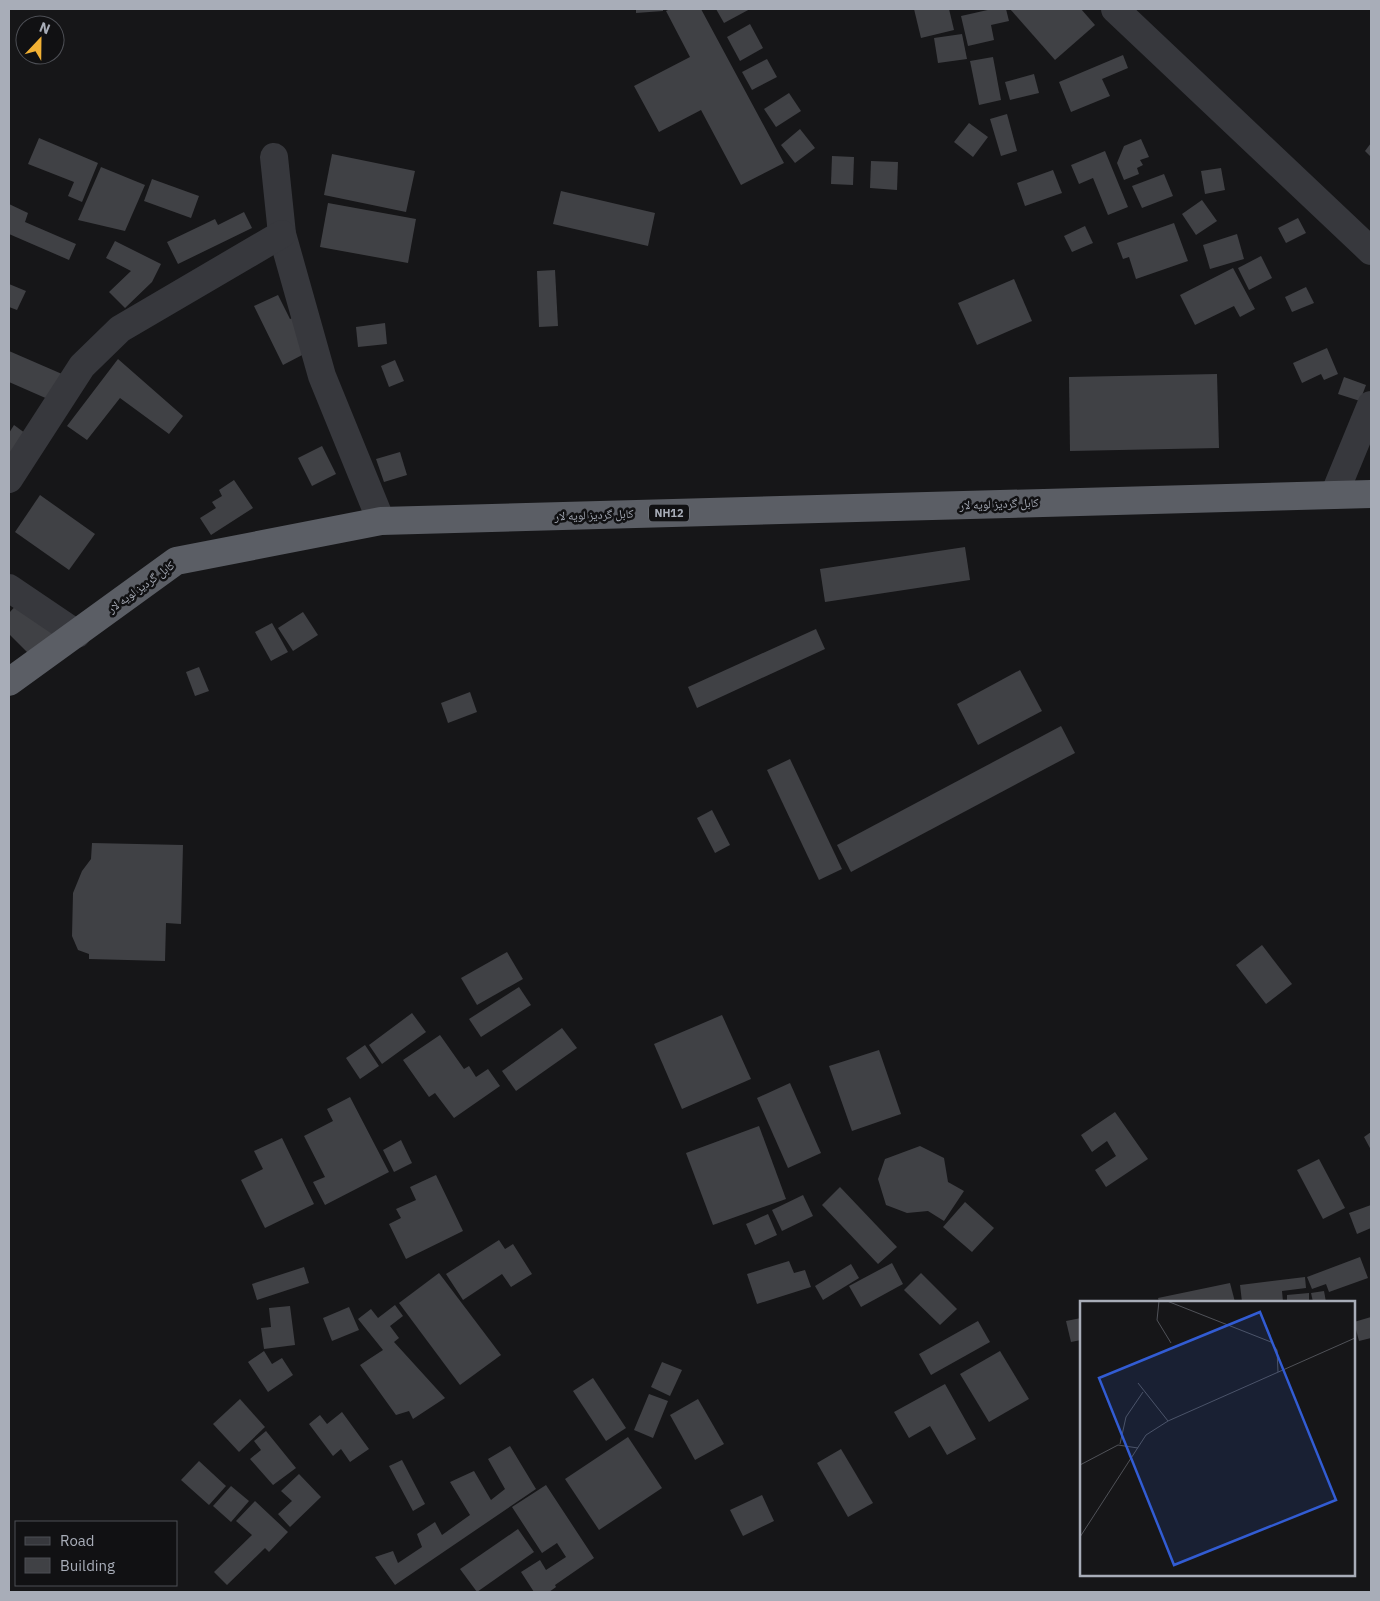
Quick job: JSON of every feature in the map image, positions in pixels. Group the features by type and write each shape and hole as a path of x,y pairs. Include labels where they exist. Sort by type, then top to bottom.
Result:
{"highway":[{"name":"کابل گردیز لویه لار","path":"9,682 176,561 381,521 1371,494"}],"street":[{"path":"1115,9 1371,251"},
{"path":"274,157 282,234 322,376 381,521"},
{"path":"9,479 82,366 120,329 282,234"},
{"path":"1334,495 1371,405"},
{"path":"9,588 77,634"}],"building":[{"path":"636,9 663,9 663,11 636,13"},
{"path":"670,9 701,9 784,163 741,185 701,110 659,132 634,86 690,57 666,11"},
{"path":"716,9 750,9 724,23"},
{"path":"914,9 949,9 954,30 921,38"},
{"path":"992,9 1006,9 1009,21 991,25 994,40 968,46 961,16"},
{"path":"1010,9 1081,9 1095,25 1055,60"},
{"path":"750,24 763,48 740,61 727,37"},
{"path":"962,34 967,59 938,63 934,38"},
{"path":"1123,55 1128,68 1102,79 1110,96 1071,112 1059,82"},
{"path":"993,57 1001,100 979,105 970,61"},
{"path":"767,59 777,77 752,90 742,72"},
{"path":"1034,74 1039,93 1010,100 1005,82"},
{"path":"789,93 801,111 776,127 764,109"},
{"path":"1007,114 1017,151 1001,156 990,119"},
{"path":"969,123 988,137 973,157 954,142"},
{"path":"800,129 815,148 795,163 781,145"},
{"path":"39,138 98,163 82,202 68,196 74,182 28,164"},
{"path":"1141,139 1149,157 1140,160 1143,165 1137,168 1139,174 1124,180 1117,163 1124,146"},
{"path":"1371,143 1371,157 1365,151"},
{"path":"1105,151 1128,207 1108,215 1093,178 1079,184 1071,165"},
{"path":"332,154 415,171 406,212 324,195"},
{"path":"832,156 854,157 853,185 831,184"},
{"path":"871,161 898,162 897,190 870,188"},
{"path":"101,167 145,185 125,231 78,220"},
{"path":"1221,168 1225,190 1205,194 1201,171"},
{"path":"1053,170 1062,193 1025,206 1017,183"},
{"path":"1164,174 1173,196 1142,208 1132,186"},
{"path":"152,179 199,196 191,218 144,201"},
{"path":"561,191 655,213 648,246 553,224"},
{"path":"1202,200 1217,221 1196,235 1182,214"},
{"path":"328,203 416,219 408,263 320,247"},
{"path":"9,204 28,213 25,222 76,244 69,260 9,234"},
{"path":"244,212 252,228 178,264 167,242 215,219 218,225"},
{"path":"1298,218 1306,233 1286,243 1278,228"},
{"path":"1174,223 1188,261 1136,279 1129,257 1123,259 1117,243"},
{"path":"1085,226 1093,243 1072,252 1064,236"},
{"path":"1237,234 1244,259 1210,269 1203,245"},
{"path":"115,241 161,264 152,282 125,308 109,292 131,271 106,258"},
{"path":"1261,256 1272,278 1249,290 1238,268"},
{"path":"1233,268 1255,309 1240,317 1234,306 1195,325 1180,295"},
{"path":"555,270 558,326 539,327 537,271"},
{"path":"1014,279 1032,321 977,345 958,303"},
{"path":"9,284 26,291 17,310 9,307"},
{"path":"1306,287 1314,303 1292,312 1285,297"},
{"path":"278,295 290,319 295,317 306,353 283,365 254,306"},
{"path":"385,323 387,344 358,347 356,327"},
{"path":"1327,348 1338,374 1324,380 1321,374 1302,383 1293,363"},
{"path":"9,351 62,374 50,400 9,382"},
{"path":"118,359 183,416 169,434 120,398 87,440 67,426"},
{"path":"395,360 404,381 389,387 381,366"},
{"path":"1217,374 1219,448 1070,451 1069,377"},
{"path":"1344,377 1366,385 1360,401 1338,394"},
{"path":"14,425 29,436 9,456 9,433"},
{"path":"322,446 336,474 312,486 298,458"},
{"path":"400,452 407,475 384,482 376,459"},
{"path":"234,480 253,508 211,535 200,518 216,508 212,502 222,496 219,490"},
{"path":"40,495 95,534 69,570 15,532"},
{"path":"965,547 970,580 825,602 820,569"},
{"path":"21,600 55,632 32,657 9,634 9,613"},
{"path":"303,612 318,635 293,651 278,628"},
{"path":"272,623 288,652 271,661 255,632"},
{"path":"816,629 825,649 697,708 688,687"},
{"path":"199,667 209,691 195,696 186,672"},
{"path":"1020,670 1042,711 978,745 957,704"},
{"path":"470,692 477,712 448,723 441,703"},
{"path":"1061,726 1075,753 851,872 837,845"},
{"path":"790,759 842,869 819,880 767,770"},
{"path":"712,810 730,845 715,853 697,818"},
{"path":"92,843 183,845 181,924 166,923 165,961 89,959 89,954 78,950 72,936 73,893 82,871 91,859"},
{"path":"1262,945 1292,984 1266,1004 1236,965"},
{"path":"507,952 523,979 477,1005 461,978"},
{"path":"519,987 531,1005 481,1037 469,1019"},
{"path":"412,1013 426,1032 382,1064 369,1045"},
{"path":"722,1015 751,1079 682,1109 654,1044"},
{"path":"562,1028 577,1048 516,1091 502,1071"},
{"path":"440,1035 464,1069 469,1066 476,1077 488,1069 500,1086 454,1118 435,1093 429,1097 403,1060"},
{"path":"365,1045 379,1066 360,1079 346,1058"},
{"path":"879,1050 901,1114 852,1131 829,1066"},
{"path":"790,1083 821,1153 788,1168 757,1098"},
{"path":"350,1097 389,1172 325,1205 313,1182 325,1177 304,1136 333,1121 327,1109"},
{"path":"1115,1112 1148,1159 1106,1187 1095,1170 1116,1156 1107,1141 1092,1152 1081,1135"},
{"path":"759,1126 786,1199 713,1225 686,1153"},
{"path":"1371,1132 1371,1150 1364,1137"},
{"path":"282,1138 314,1204 265,1228 241,1180 263,1169 254,1151"},
{"path":"401,1140 412,1163 394,1172 383,1150"},
{"path":"920,1146 944,1158 948,1182 964,1191 944,1221 928,1211 907,1213 886,1205 878,1179 885,1159"},
{"path":"1319,1159 1345,1208 1323,1219 1297,1170"},
{"path":"436,1175 463,1231 406,1259 389,1224 401,1218 396,1209 416,1200 410,1187"},
{"path":"840,1187 897,1247 878,1264 822,1205"},
{"path":"803,1195 813,1216 782,1231 772,1210"},
{"path":"965,1202 994,1228 972,1252 943,1227"},
{"path":"1371,1205 1371,1228 1357,1234 1349,1213"},
{"path":"768,1214 777,1235 755,1245 746,1224"},
{"path":"499,1240 505,1249 513,1244 532,1274 511,1287 502,1274 463,1300 446,1274"},
{"path":"1360,1257 1368,1278 1329,1292 1326,1284 1312,1289 1307,1277"},
{"path":"789,1261 794,1273 805,1270 811,1287 757,1304 747,1274"},
{"path":"892,1263 903,1284 861,1307 849,1286"},
{"path":"851,1264 859,1278 823,1300 815,1286"},
{"path":"304,1267 309,1283 257,1300 252,1284"},
{"path":"439,1273 501,1355 460,1385 399,1303"},
{"path":"921,1273 957,1309 940,1325 904,1290"},
{"path":"1305,1277 1306,1288 1282,1291 1283,1301 1242,1301 1240,1285"},
{"path":"1230,1283 1235,1301 1159,1301 1158,1298"},
{"path":"1324,1291 1326,1301 1313,1301 1311,1293"},
{"path":"1309,1293 1309,1301 1287,1301 1287,1295"},
{"path":"395,1305 403,1316 390,1326 399,1338 394,1342 445,1398 413,1419 409,1411 396,1415 360,1365 383,1350 358,1319 371,1309 378,1318"},
{"path":"290,1306 295,1345 264,1349 261,1328 271,1327 269,1308"},
{"path":"349,1307 359,1330 332,1341 323,1318"},
{"path":"1371,1317 1371,1338 1359,1341 1355,1322"},
{"path":"1080,1318 1080,1340 1071,1342 1066,1321"},
{"path":"978,1321 990,1342 931,1375 919,1354"},
{"path":"264,1351 272,1364 282,1358 293,1375 268,1392 248,1362"},
{"path":"1000,1351 1029,1399 989,1422 960,1374"},
{"path":"662,1362 682,1370 670,1396 651,1387"},
{"path":"593,1378 626,1428 606,1441 573,1391"},
{"path":"945,1384 976,1439 947,1455 930,1426 909,1438 894,1412"},
{"path":"649,1394 668,1401 653,1438 634,1430"},
{"path":"240,1399 265,1427 239,1452 213,1424"},
{"path":"698,1399 724,1444 695,1460 670,1415"},
{"path":"342,1412 369,1449 350,1462 341,1449 333,1456 309,1424 320,1415 327,1424"},
{"path":"266,1431 296,1468 273,1485 250,1459 261,1450 254,1441"},
{"path":"628,1437 662,1488 599,1530 565,1479"},
{"path":"510,1446 536,1489 395,1585 375,1557 393,1551 398,1563 422,1547 417,1534 435,1522 442,1535 470,1515 450,1482 474,1471 491,1500 505,1489 488,1459"},
{"path":"841,1449 873,1503 848,1517 817,1463"},
{"path":"402,1460 425,1504 413,1511 389,1466"},
{"path":"199,1461 226,1486 209,1505 181,1480"},
{"path":"299,1474 321,1497 290,1527 278,1514 292,1501 281,1491"},
{"path":"546,1485 594,1558 555,1585 556,1587 549,1592 534,1592 521,1572 540,1560 546,1570 566,1557 557,1543 542,1553 512,1507"},
{"path":"231,1486 249,1501 231,1522 213,1506"},
{"path":"762,1495 774,1521 743,1536 730,1510"},
{"path":"255,1501 288,1532 269,1552 265,1548 227,1585 214,1572 252,1535 236,1521"},
{"path":"518,1529 534,1552 477,1592 460,1569"}]}
